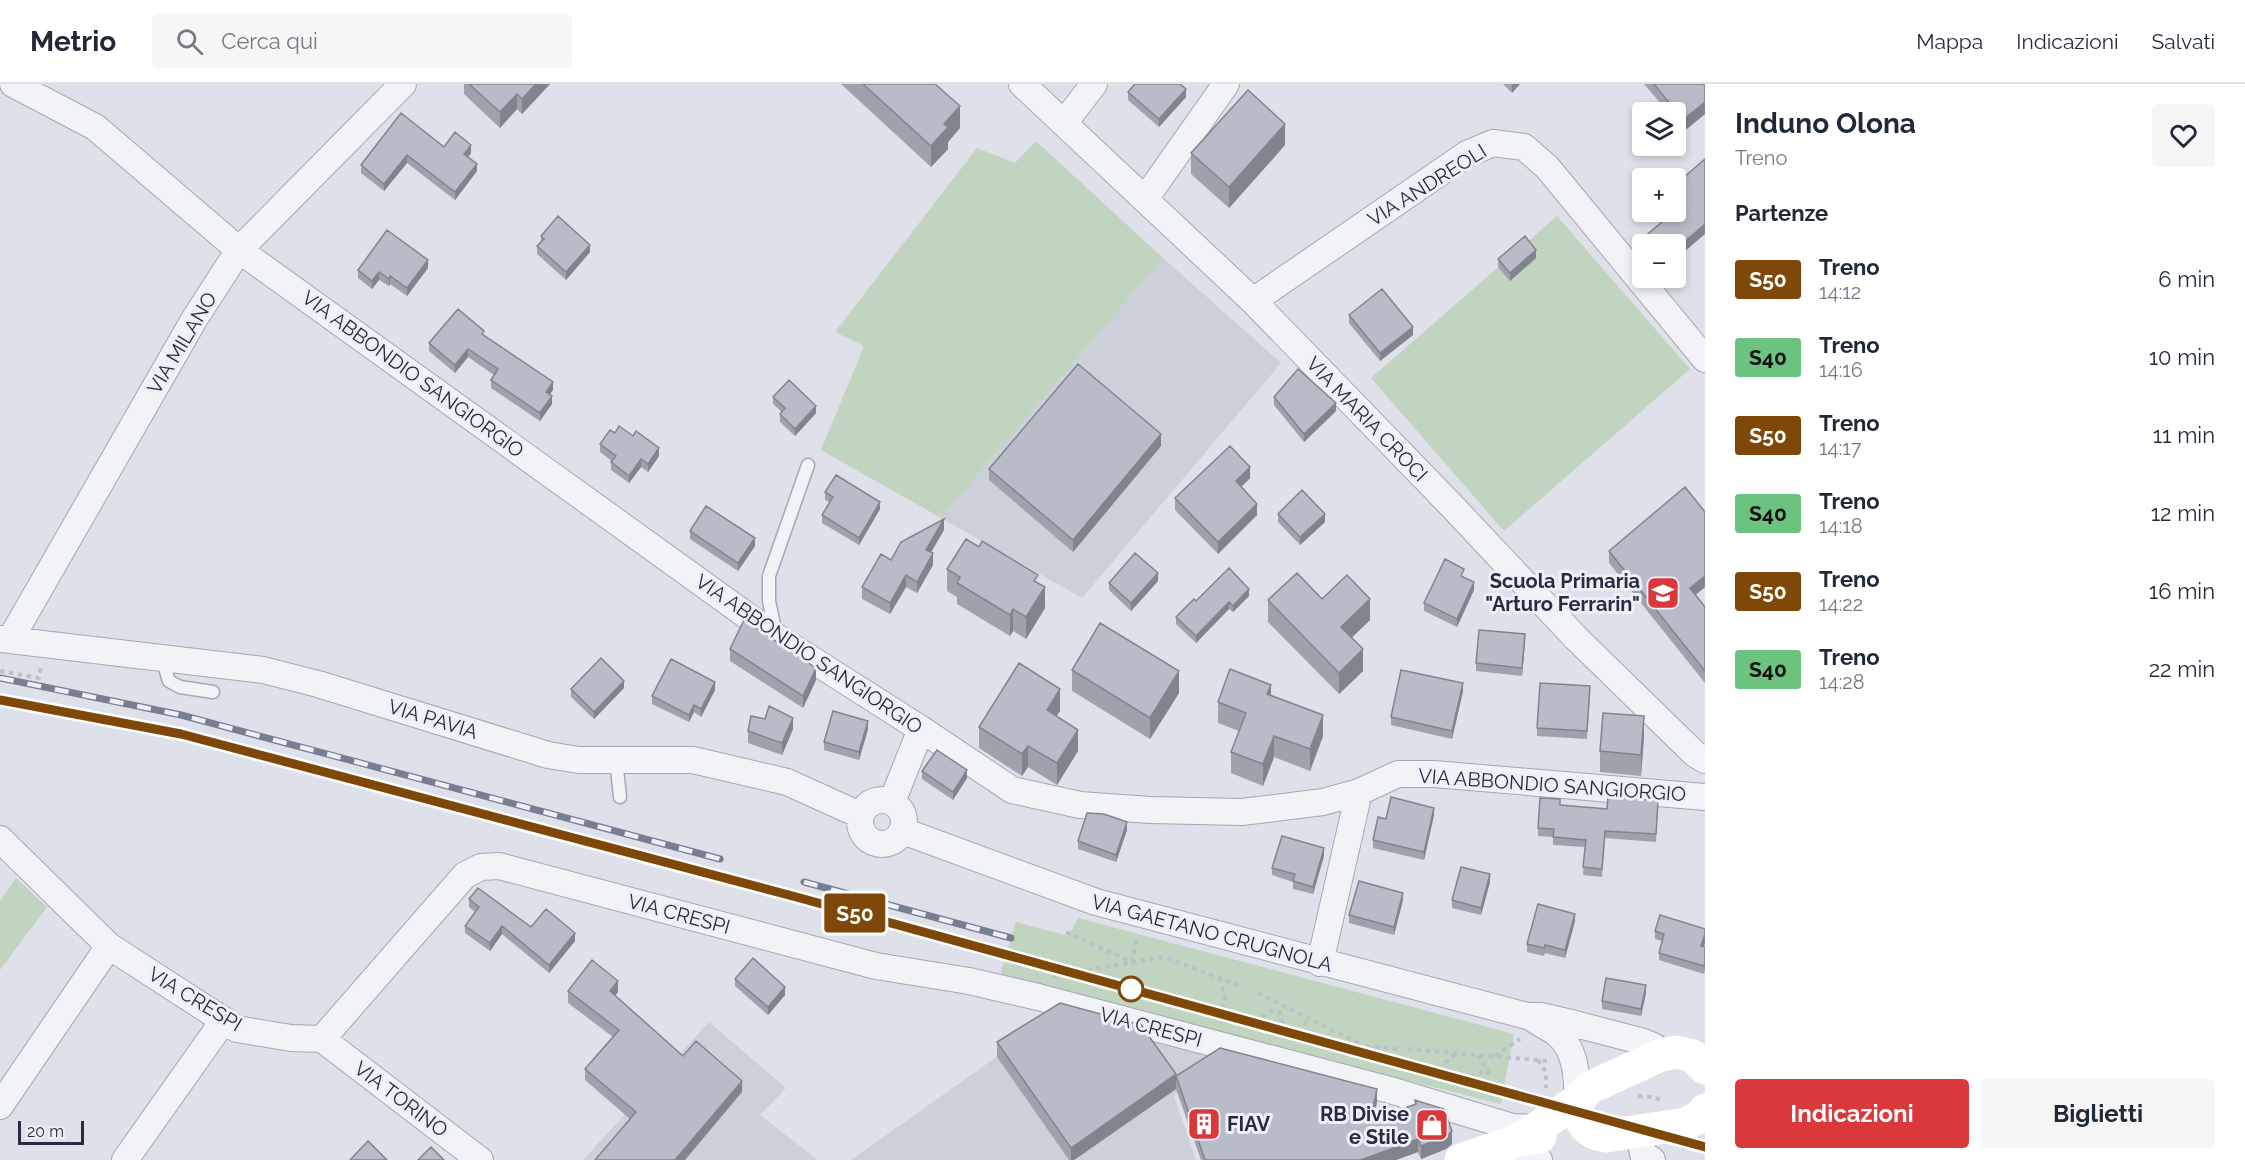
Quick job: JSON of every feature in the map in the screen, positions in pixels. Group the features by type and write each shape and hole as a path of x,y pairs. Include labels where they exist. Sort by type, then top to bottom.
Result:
{"street":[{"name":"VIA ABBONDIO SANGIORGIO","path":"13,84 95,127 239,250 777,638 1012,790 1080,805 1150,810 1242,812 1323,802 1359,792 1398,774 1434,774 1705,797"},
{"name":"VIA MILANO","path":"5,640 195,318 239,250 403,84"},
{"name":"VIA MARIA CROCI","path":"1022,84 1253,301 1576,638 1695,754 1705,760"},
{"path":"1064,123 1094,84"},
{"path":"1145,199 1226,84"},
{"name":"VIA ANDREOLI","path":"1253,301 1467,154 1493,143 1524,147 1546,166 1705,359"},
{"name":"VIA PAVIA","path":"5,640 263,670 318,684 548,755 579,760 648,758 693,760 787,782 860,815"},
{"path":"892,802 921,729"},
{"path":"1320,963 1359,792"},
{"path":"874,801 892,802 903,814 905,823 903,831 889,844 879,845 869,841 862,834 860,815 866,806 874,801"},
{"name":"VIA GAETANO CRUGNOLA","path":"903,831 1096,902 1320,963 1558,1034 1567,1045 1574,1060 1578,1082 1577,1101"},
{"name":"VIA CRESPI","path":"0,839 109,946 237,1029 291,1038 322,1039 465,875 481,867 499,866 876,966 969,981 1038,997 1390,1090 1485,1110 1512,1126 1507,1148"},
{"path":"0,1106 109,946"},
{"path":"125,1160 224,1020"},
{"name":"VIA GAETANO CRUGNOLA","path":"1525,1026 1575,1024 1644,1042 1655,1047 1661,1055"},
{"name":"VIA TORINO","path":"322,1039 480,1160"},
{"path":"1507,1148 1577,1101 1589,1088 1661,1055 1676,1052 1693,1056 1704,1065"},
{"path":"1577,1101 1580,1119 1589,1131 1606,1136 1640,1152 1699,1117 1705,1110"},
{"path":"1485,1110 1494,1134 1493,1142 1507,1148 1589,1131"}],"lane":[{"path":"777,638 769,601 769,576 807,465"},
{"path":"165,658 169,681 180,687 213,692"},
{"path":"616,760 620,797"}],"path":[{"path":"1066,932 1132,962"},
{"path":"1132,962 1137,936"},
{"path":"1050,976 1164,957 1240,986"},
{"path":"1220,978 1226,999 1221,1012 1222,1025 1240,1018"},
{"path":"1258,993 1398,1061"},
{"path":"1245,1022 1259,1020 1270,1011 1291,1010"},
{"path":"1279,1012 1283,1021 1282,1026 1269,1038 1281,1039"},
{"path":"1303,1050 1306,1017"},
{"path":"1495,1056 1525,1026"},
{"path":"1292,1040 1398,1049"},
{"path":"1408,1049 1557,1062"},
{"path":"1455,1053 1446,1062 1449,1072 1453,1075 1473,1075 1487,1068"},
{"path":"1478,1055 1487,1068 1485,1110"},
{"path":"1538,1060 1546,1072 1547,1083 1544,1096"},
{"path":"1448,1084 1453,1075"},
{"path":"1632,1093 1642,1097 1653,1097 1661,1102"}],"shaded area":[{"path":"1163,258 1281,363 1082,598 941,518"},
{"path":"1067,1007 1224,1052 1174,1096 1196,1160 851,1160"},
{"path":"709,1022 786,1088 760,1115 818,1160 583,1160"}],"green space":[{"path":"1036,141 1163,258 941,518 821,450 864,346 835,332 977,148 1015,163"},
{"path":"1557,216 1690,369 1504,531 1371,378"},
{"path":"16,878 47,907 0,970 0,901"},
{"path":"1078,918 1514,1034 1501,1104 1002,978 1001,971 1016,922 1069,936"}],"building":[{"path":"469,84 536,84 522,99 517,94 500,112"},
{"path":"863,84 935,84 960,106 944,124 948,127 931,146"},
{"path":"1135,84 1180,84 1186,89 1159,119 1128,92"},
{"path":"1654,84 1703,84 1705,86 1705,102 1686,118 1686,102 1668,102"},
{"path":"1248,90 1285,124 1229,187 1191,153"},
{"path":"401,113 444,147 455,132 471,145 464,154 477,164 455,192 407,155 384,184 361,165"},
{"path":"1705,159 1705,224 1686,240 1686,234 1648,234 1662,222 1686,222 1686,175"},
{"path":"558,216 590,245 566,272 537,246 544,239 541,236"},
{"path":"387,230 428,260 407,288 390,276 389,279 379,272 372,281 358,270"},
{"path":"1525,236 1536,250 1510,273 1498,259"},
{"path":"1382,289 1413,327 1380,353 1349,315"},
{"path":"458,309 484,331 482,334 553,382 546,392 552,396 540,413 491,380 498,369 468,349 455,365 429,343"},
{"path":"1078,364 1161,434 1073,540 989,469"},
{"path":"1298,369 1336,403 1304,434 1274,397"},
{"path":"789,380 816,406 795,429 780,414 785,408 773,397"},
{"path":"619,426 633,436 636,431 659,448 648,464 641,459 629,476 611,462 616,456 600,444 610,430 615,433"},
{"path":"1230,446 1250,467 1236,481 1257,504 1218,542 1175,498"},
{"path":"836,475 880,502 859,538 822,515 833,497 825,492"},
{"path":"1685,487 1705,512 1705,576 1690,588 1705,607 1705,671 1609,551"},
{"path":"1302,490 1325,514 1300,537 1278,514"},
{"path":"706,506 755,538 738,563 690,531"},
{"path":"944,519 926,550 933,553 917,582 906,575 890,603 862,587 881,554 891,560 901,542"},
{"path":"966,539 979,547 982,541 1038,575 1034,581 1045,587 1026,617 1013,609 1010,615 957,583 960,577 947,569"},
{"path":"1135,553 1158,573 1131,603 1109,583"},
{"path":"1445,559 1464,569 1461,576 1474,582 1457,619 1424,603"},
{"path":"1229,568 1249,589 1233,606 1229,602 1196,636 1176,617 1194,599 1196,601"},
{"path":"1297,573 1322,599 1347,575 1370,599 1341,627 1363,649 1339,673 1268,600"},
{"path":"744,620 816,668 803,696 730,649"},
{"path":"1100,623 1179,671 1150,718 1072,670"},
{"path":"1479,630 1525,634 1522,668 1476,663"},
{"path":"601,658 624,681 594,712 571,689"},
{"path":"671,659 715,682 701,709 694,705 689,715 652,696"},
{"path":"1019,663 1060,689 1047,710 1078,730 1057,763 1028,746 1022,754 979,727"},
{"path":"1230,669 1271,685 1267,694 1323,715 1310,749 1274,736 1263,764 1231,752 1246,713 1218,702"},
{"path":"1401,670 1463,683 1452,731 1391,717"},
{"path":"1540,683 1590,686 1587,731 1537,728"},
{"path":"769,706 793,718 782,743 748,731 751,716 765,719"},
{"path":"833,711 868,721 859,752 824,742"},
{"path":"1603,713 1644,716 1641,755 1600,751"},
{"path":"937,750 967,770 953,792 922,771"},
{"path":"1608,796 1658,801 1656,834 1605,831 1602,869 1583,867 1586,840 1553,837 1554,829 1538,828 1540,798 1560,799 1560,805 1607,809"},
{"path":"1391,797 1434,808 1424,852 1373,840 1378,817 1386,819"},
{"path":"1087,813 1104,814 1127,822 1116,855 1078,841"},
{"path":"1282,836 1324,848 1313,887 1293,881 1295,874 1272,868"},
{"path":"1461,867 1490,874 1481,908 1452,900"},
{"path":"1359,881 1403,893 1394,927 1349,915"},
{"path":"478,888 531,927 546,909 575,933 549,965 502,926 490,943 465,926 479,907 469,899"},
{"path":"1538,904 1575,914 1565,950 1545,945 1544,948 1527,944"},
{"path":"1660,915 1705,929 1701,946 1705,947 1704,966 1659,953 1664,934 1655,931"},
{"path":"753,958 785,987 768,1007 735,979"},
{"path":"592,960 618,981 610,991 683,1056 696,1041 742,1081 675,1160 595,1160 636,1112 585,1069 619,1030 568,991"},
{"path":"1606,978 1646,985 1641,1009 1602,1001"},
{"path":"1060,1003 1141,1025 1176,1074 1071,1148 997,1042"},
{"path":"1220,1048 1377,1089 1370,1121 1416,1104 1415,1100 1444,1109 1452,1131 1446,1136 1421,1146 1418,1139 1361,1160 1205,1160 1176,1076"},
{"path":"368,1141 387,1160 350,1160"},
{"path":"431,1147 444,1160 418,1160"}],"railway":[{"path":"0,678 181,715 720,859"},
{"path":"0,700 181,733 715,876"},
{"path":"804,882 1011,938"},
{"path":"800,898 1006,955"}],"train":[{"name":"S50","path":"0,700 181,734 800,898 1705,1147"}],"place":[{"name":"Scuola Primaria \"Arturo Ferrarin\"","path":"1663,593"},
{"name":"FIAV","path":"1204,1124"},
{"name":"RB Divise e Stile","path":"1432,1125"}]}
